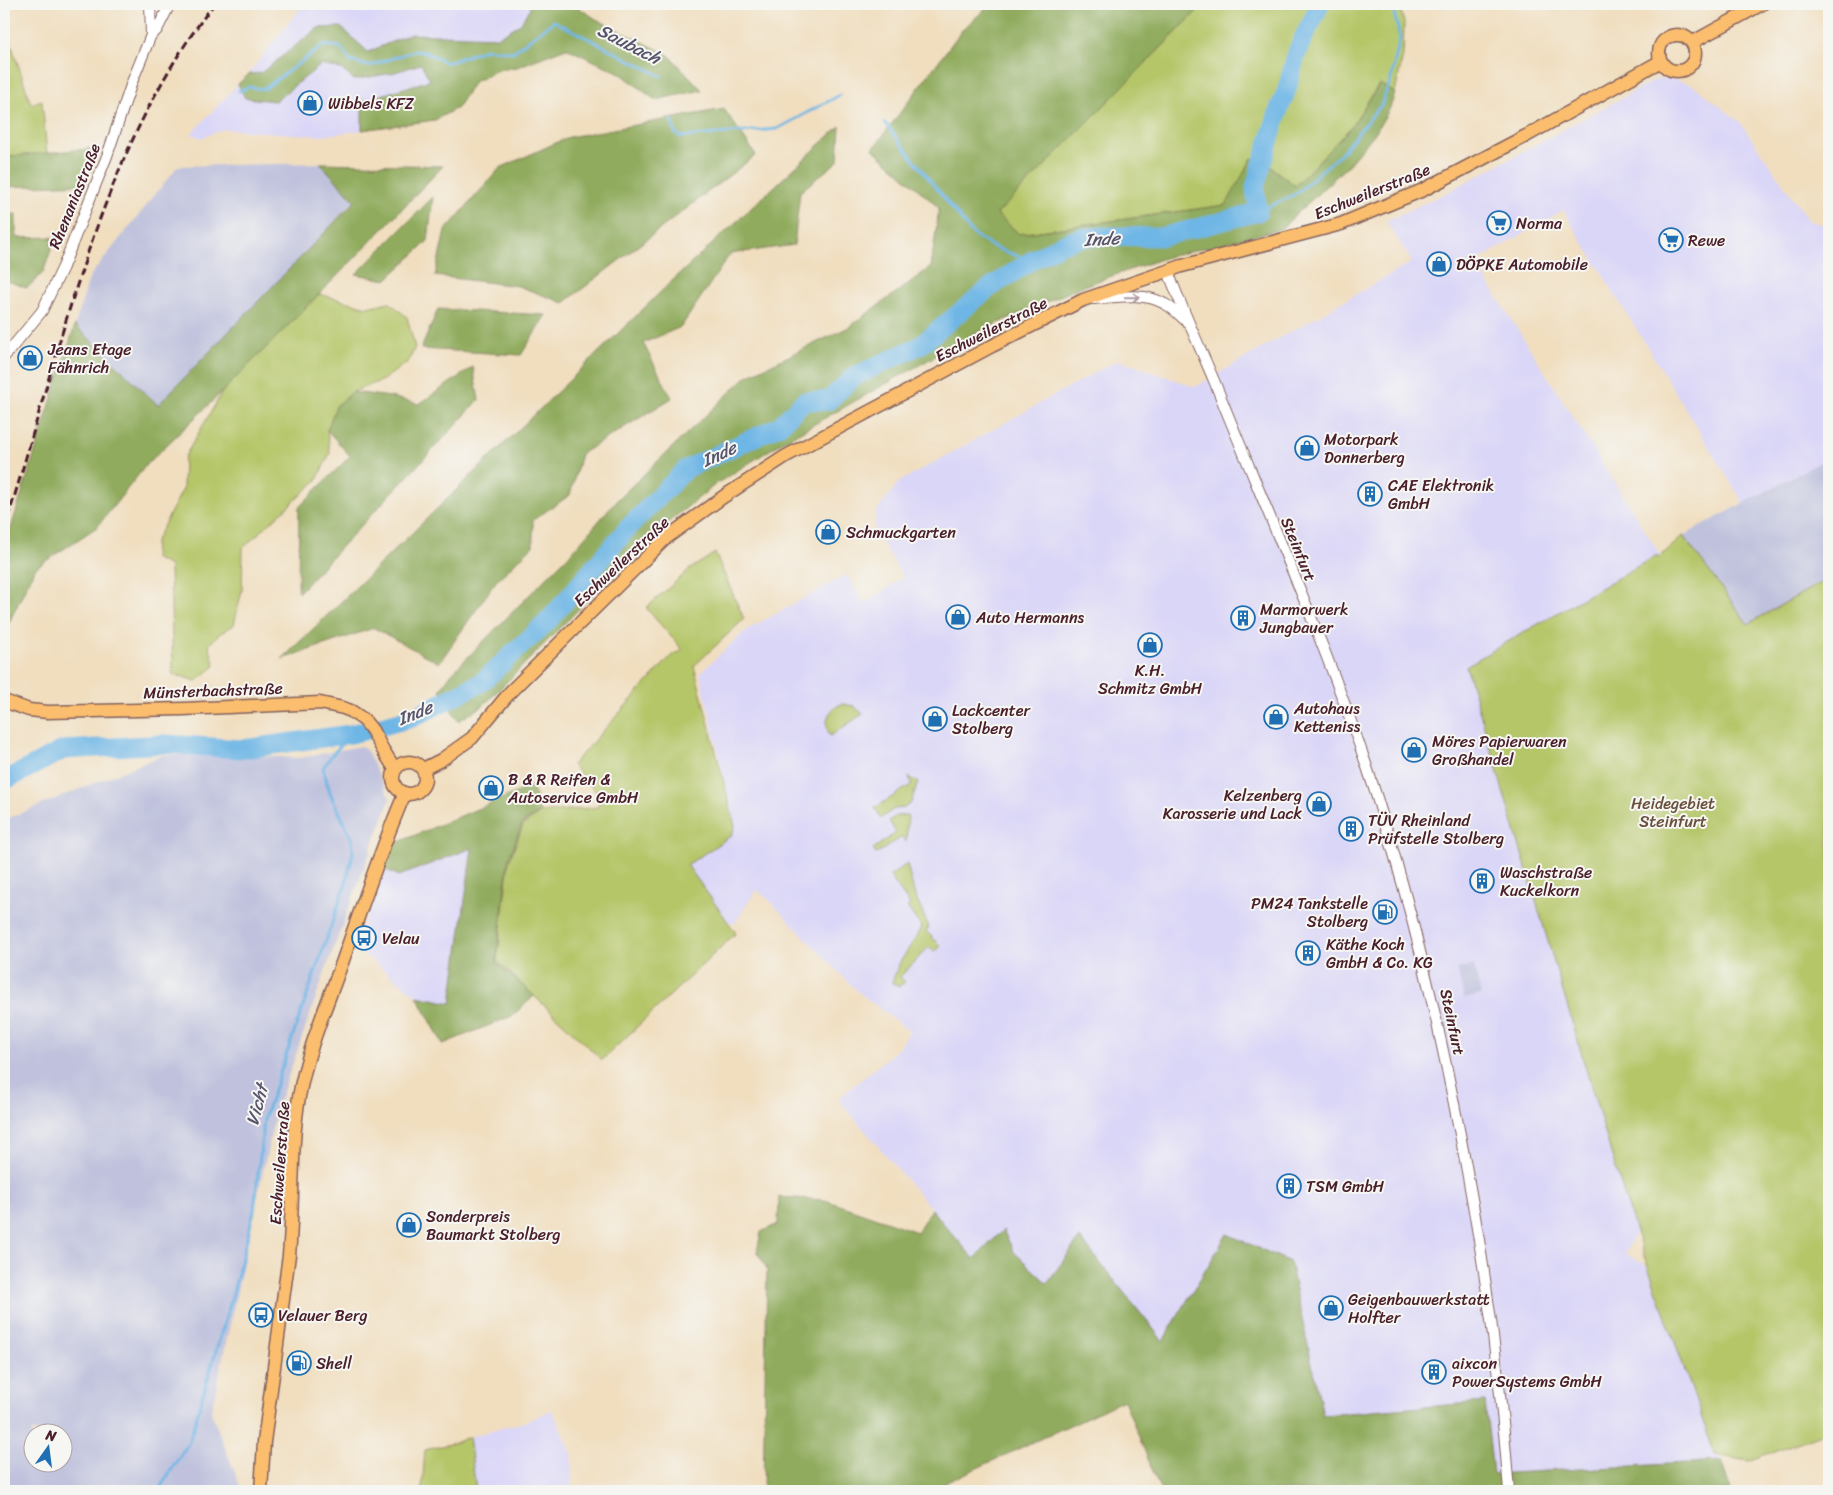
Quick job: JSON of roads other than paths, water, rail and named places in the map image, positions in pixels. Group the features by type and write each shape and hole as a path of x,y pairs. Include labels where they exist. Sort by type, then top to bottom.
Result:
{"main road":[{"path":"1693,42 1762,4"},
{"path":"1671,35 1683,35 1693,42 1695,57 1690,66 1674,70 1668,68 1661,61 1660,48 1662,42 1671,35"},
{"name":"Eschweilerstraße","path":"423,769 472,738 511,691 666,538 723,497 786,456 992,346 1083,300 1168,271 1340,224 1423,190 1526,136 1661,61"},
{"name":"Münsterbachstraße","path":"4,701 29,710 48,712 320,703 343,708 364,720 396,769"},
{"path":"410,761 423,769 425,781 421,789 416,792 404,793 397,789 392,778 399,764 410,761"},
{"name":"Eschweilerstraße","path":"261,1491 264,1442 289,1255 293,1140 303,1076 378,860 404,793"}],"street":[{"path":"150,4 151,35"},
{"path":"151,35 157,30 170,4"},
{"name":"Rhenaniastraße","path":"4,357 34,322 50,296 107,156 132,82 151,35"},
{"name":"Steinfurt","path":"1168,271 1272,521 1335,679 1367,766 1412,914 1432,996 1468,1172 1493,1330 1509,1491"},
{"path":"1083,300 1145,296 1167,304 1188,322"}],"waterway":[{"name":"Inde","path":"4,781 63,750 165,744 243,749 351,734 412,718 482,682 549,620 627,529 686,469 779,426 804,401 828,401 855,376 919,346 988,289 1034,259 1060,245 1080,238 1104,236 1162,237 1258,212 1255,187 1298,50 1320,4"},
{"path":"1258,212 1297,193 1341,153 1381,105 1391,79 1400,38 1392,4"},
{"name":"Saubach","path":"239,91 249,87 264,89 324,45 340,47 350,61 369,66 414,51 425,52 447,63 486,49 513,52 554,21 661,76"},
{"name":"Saubach","path":"672,120 675,133 681,137 777,129 840,95"},
{"name":"Saubach","path":"885,123 971,232 1001,250 1017,256 1034,259"},
{"name":"Vicht","path":"158,1491 189,1442 232,1297 254,1211 264,1119 345,886 353,853 352,839 330,793 323,768 351,734"}],"railway":[{"path":"4,530 86,256 111,190 140,125 174,63 214,4"}],"place":[{"name":"Wibbels KFZ","path":"310,103"},
{"name":"Norma","path":"1499,223"},
{"name":"Rewe","path":"1671,240"},
{"name":"DÖPKE Automobile","path":"1439,264"},
{"name":"Jeans Etage Fähnrich","path":"30,358"},
{"name":"Motorpark Donnerberg","path":"1307,448"},
{"name":"CAE Elektronik GmbH","path":"1370,494"},
{"name":"Schmuckgarten","path":"828,532"},
{"name":"Auto Hermanns","path":"958,617"},
{"name":"Marmorwerk Jungbauer","path":"1243,618"},
{"name":"K.H. Schmitz GmbH","path":"1150,645"},
{"name":"Autohaus Ketteniss","path":"1276,717"},
{"name":"Lackcenter Stolberg","path":"935,719"},
{"name":"Möres Papierwaren Großhandel","path":"1414,750"},
{"name":"B & R Reifen & Autoservice GmbH","path":"491,788"},
{"name":"Kelzenberg Karosserie und Lack","path":"1319,804"},
{"name":"TÜV Rheinland Prüfstelle Stolberg","path":"1351,829"},
{"name":"Waschstraße Kuckelkorn","path":"1482,881"},
{"name":"PM24 Tankstelle Stolberg","path":"1385,912"},
{"name":"Velau","path":"364,938"},
{"name":"Käthe Koch GmbH & Co. KG","path":"1308,953"},
{"name":"TSM GmbH","path":"1289,1186"},
{"name":"Sonderpreis Baumarkt Stolberg","path":"409,1225"},
{"name":"Geigenbauwerkstatt Holfter","path":"1331,1308"},
{"name":"Velauer Berg","path":"261,1315"},
{"name":"Shell","path":"299,1363"},
{"name":"aixcon PowerSystems GmbH","path":"1434,1372"}],"park label":[{"name":"Heidegebiet Steinfurt","path":"1673,812"}]}
